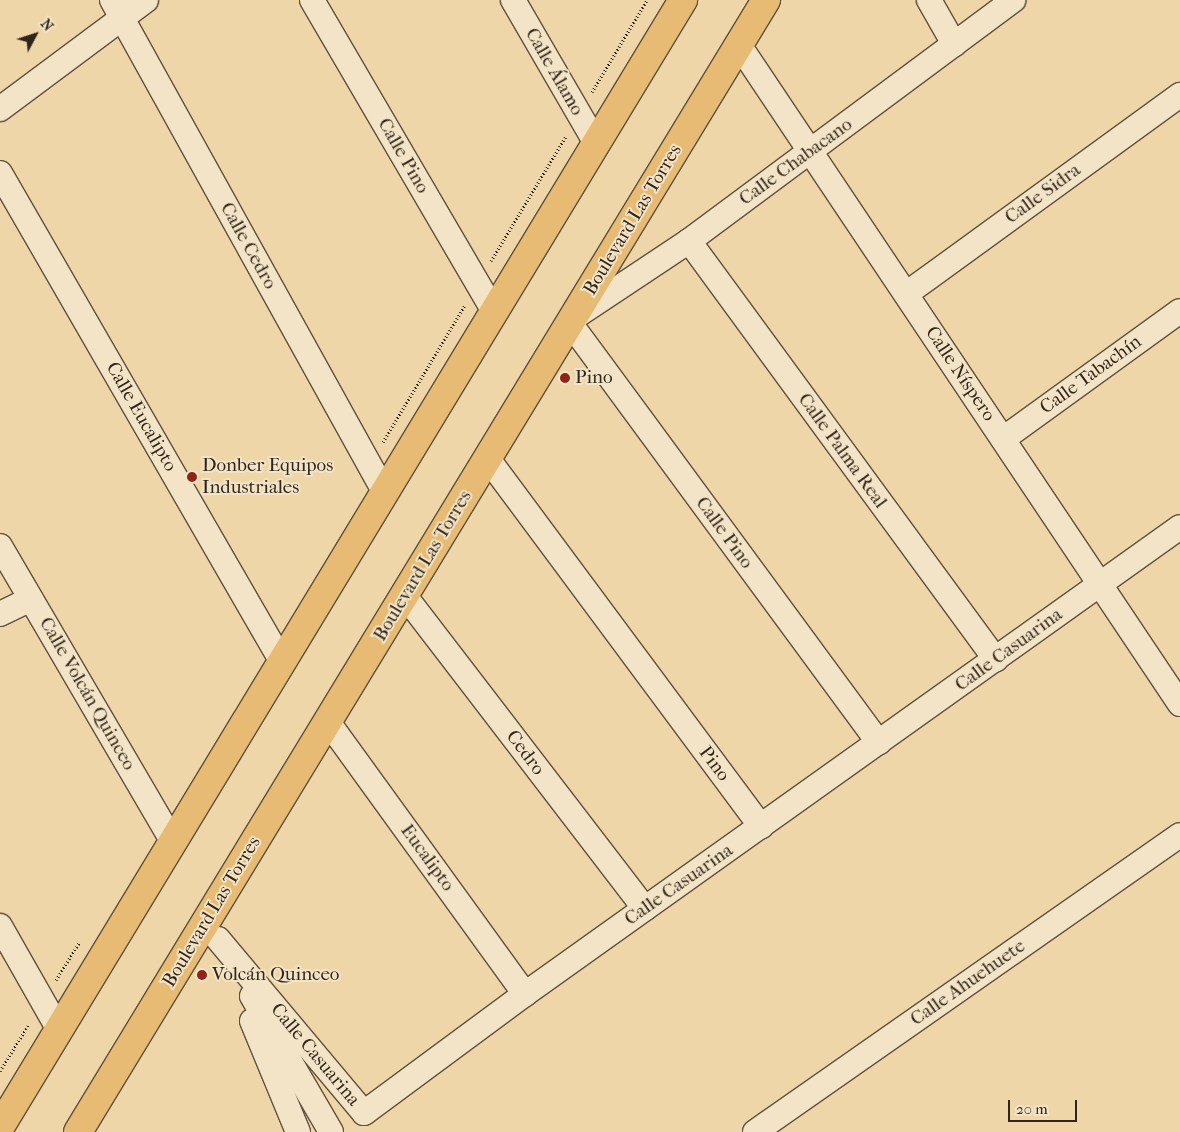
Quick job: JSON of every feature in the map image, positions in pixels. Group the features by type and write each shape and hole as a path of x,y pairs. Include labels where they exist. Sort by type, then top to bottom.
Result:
{"main road":[{"path":"0,1127 683,0"},
{"name":"Boulevard Las Torres","path":"78,1132 213,929 328,722 766,0"}],"street":[{"path":"0,109 117,9 146,0"},
{"name":"Calle Pino","path":"312,0 494,312"},
{"name":"Calle Álamo","path":"512,0 596,143"},
{"path":"929,0 954,44"},
{"name":"Calle Chabacano","path":"572,320 689,241 1013,0"},
{"name":"Calle Cedro","path":"117,9 385,493"},
{"name":"Calle Níspero","path":"739,45 1180,704"},
{"name":"Calle Sidra","path":"906,294 1180,95"},
{"name":"Calle Eucalipto","path":"0,173 282,662"},
{"name":"Calle Palma Real","path":"689,241 996,660"},
{"name":"Calle Tabachín","path":"1003,439 1180,311"},
{"name":"Calle Pino","path":"572,320 879,743"},
{"name":"Pino","path":"488,459 761,828"},
{"name":"Calle Casuarina","path":"213,929 364,1113 525,994 761,828 1180,527"},
{"name":"Calle Volcán Quinceo","path":"0,546 173,842"},
{"name":"Cedro","path":"405,596 646,909"},
{"path":"0,614 31,599"},
{"name":"Eucalipto","path":"328,722 525,994"},
{"name":"Calle Ahuehuete","path":"756,1132 1180,835"},
{"path":"0,926 59,1030"},
{"path":"213,929 298,1132"},
{"path":"213,929 331,1132"}],"path":[{"path":"369,465 647,0"},
{"path":"0,1071 85,934"}],"place":[{"name":"Pino","path":"565,378"},
{"name":"Donber Equipos Industriales","path":"192,477"},
{"name":"Volcán Quinceo","path":"202,975"}]}
